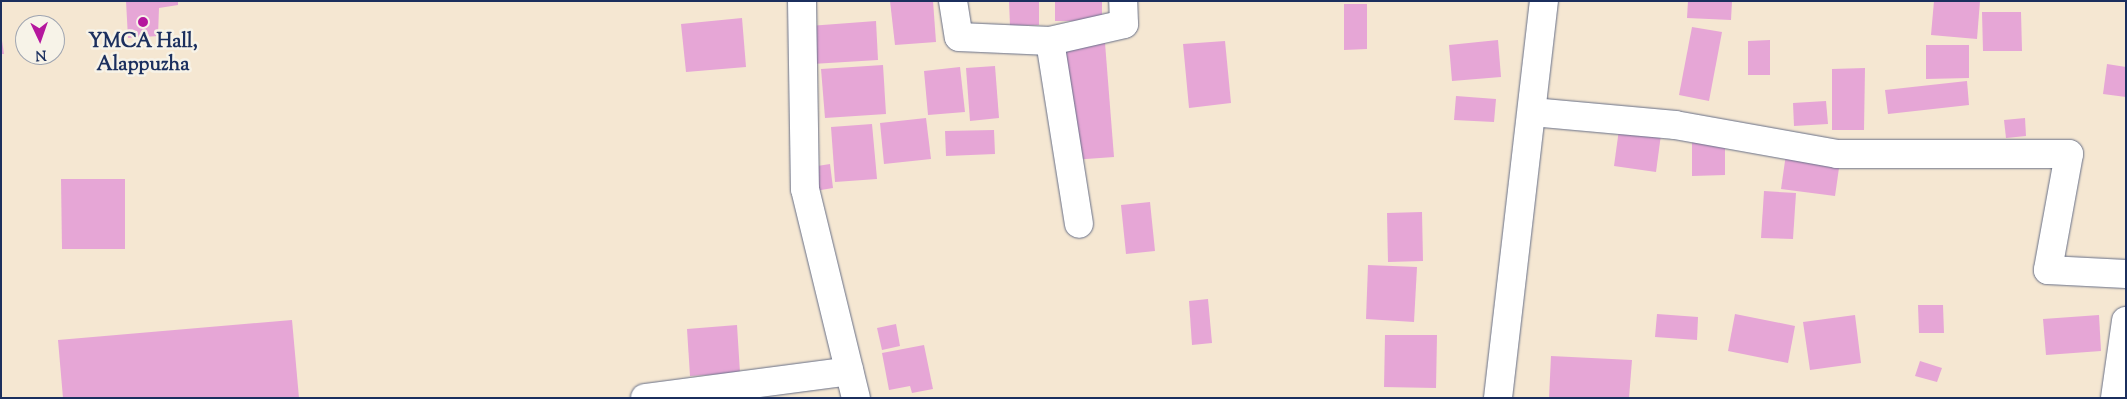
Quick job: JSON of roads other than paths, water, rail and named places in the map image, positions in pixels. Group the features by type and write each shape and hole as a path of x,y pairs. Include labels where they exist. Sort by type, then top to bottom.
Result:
{"street":[{"path":"802,1 805,189 856,398"},
{"path":"953,1 959,37 1050,41 1124,24 1123,1"},
{"path":"1498,398 1544,1"},
{"path":"1050,41 1079,224"},
{"path":"1532,112 1675,125 1837,154 2069,154 2048,270 2126,274"},
{"path":"2115,398 2126,321"},
{"path":"645,398 850,371"}],"place":[{"name":"YMCA Hall, Alappuzha","path":"143,22"}]}
